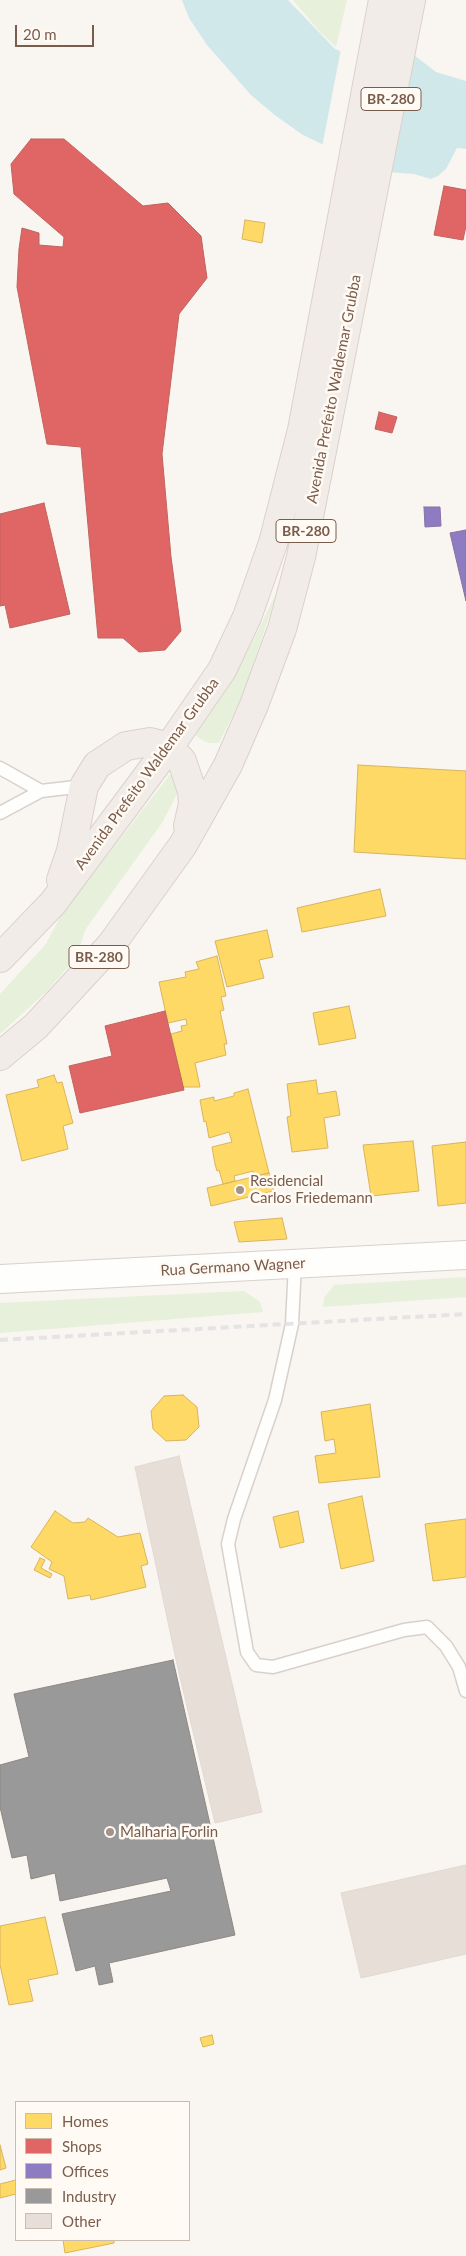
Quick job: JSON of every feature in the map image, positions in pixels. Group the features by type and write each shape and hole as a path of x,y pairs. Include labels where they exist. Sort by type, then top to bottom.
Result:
{"highway":[{"name":"BR-280","path":"359,194 383,0"},
{"name":"BR-280","path":"359,194 411,0"},
{"name":"Avenida Prefeito Waldemar Grubba","path":"0,958 53,903 169,747 222,670 247,617 267,562 302,430 359,194"},
{"name":"Avenida Prefeito Waldemar Grubba","path":"0,1056 36,1026 111,945 183,845 228,765 254,706 282,629 301,557 359,194"},
{"path":"53,903 71,851 84,786 97,765 126,746 150,742 169,747 182,761 192,791 192,804 183,845"}],"street":[{"name":"Rua Germano Wagner","path":"0,1279 466,1255"}],"lane":[{"path":"0,768 41,791"},
{"path":"0,813 41,791 84,786"},
{"path":"295,1264 292,1324 275,1400 234,1519 228,1544 247,1652 256,1665 273,1667 404,1630 427,1627 446,1646 459,1667 466,1691"}],"green space":[{"path":"293,0 347,0 336,47 319,31"},
{"path":"279,587 243,694 219,743 209,743 202,740 195,735 228,688"},
{"path":"172,772 178,787 177,794 162,823 85,930 77,957 46,992 0,1034 0,994 45,945 62,914"},
{"path":"466,1277 466,1297 323,1307 324,1298 334,1285"},
{"path":"244,1291 260,1302 263,1312 0,1333 0,1303"}],"water":[{"path":"182,0 288,0 335,49 350,55 326,146 303,135 251,95 207,45 189,18"},
{"path":"410,52 436,72 466,81 466,149 457,148 446,169 431,179 414,174 387,172"}],"pier":[{"path":"375,48 353,164 322,147 341,49 351,53"}],"building: Homes":[{"path":"245,220 265,223 262,243 242,239"},
{"path":"358,765 466,771 466,859 354,852"},
{"path":"380,889 386,916 302,932 297,908"},
{"path":"267,930 273,957 259,960 264,978 227,987 215,941"},
{"path":"217,956 226,996 221,997 224,1010 220,1011 227,1044 224,1044 226,1055 195,1063 200,1087 183,1087 171,1034 182,1031 181,1026 187,1025 186,1019 168,1023 159,982 186,977 185,972 199,969 196,962"},
{"path":"349,1006 356,1038 319,1045 313,1013"},
{"path":"54,1075 57,1083 62,1082 73,1123 63,1126 68,1149 22,1161 6,1095 39,1087 37,1080"},
{"path":"316,1080 318,1094 336,1091 340,1115 324,1118 328,1148 292,1152 287,1117 291,1116 287,1084"},
{"path":"248,1089 269,1173 254,1176 253,1171 234,1176 235,1181 223,1184 219,1170 217,1171 212,1147 232,1142 229,1132 209,1138 200,1100 214,1097 214,1101 234,1096 234,1093"},
{"path":"413,1141 419,1191 371,1196 363,1145"},
{"path":"466,1142 466,1203 438,1206 432,1146"},
{"name":"Residencial Carlos Friedemann","path":"269,1173 274,1191 211,1206 207,1188"},
{"path":"282,1218 287,1239 239,1242 234,1222"},
{"path":"183,1395 197,1407 199,1427 186,1440 166,1441 153,1429 151,1411 164,1396"},
{"path":"370,1404 380,1477 319,1483 315,1456 336,1453 334,1439 325,1441 321,1412"},
{"path":"362,1496 374,1561 341,1569 328,1504"},
{"path":"55,1511 73,1523 85,1522 88,1518 118,1537 140,1533 148,1564 141,1566 146,1587 91,1600 90,1595 68,1599 64,1576 49,1569 52,1562 31,1547"},
{"path":"298,1511 304,1542 280,1548 273,1517"},
{"path":"466,1519 466,1577 433,1581 425,1524"},
{"path":"40,1558 45,1560 41,1568 52,1574 50,1578 34,1570"},
{"path":"45,1917 58,1974 28,1980 33,2001 9,2005 0,1965 0,1926"},
{"path":"212,2035 214,2044 203,2047 200,2038"},
{"path":"0,2145 6,2168 0,2170"},
{"path":"15,2180 15,2194 0,2198 0,2184"},
{"path":"63,2241 114,2241 114,2243 65,2253"}],"building: Shops":[{"path":"31,139 64,139 143,206 168,203 201,236 207,278 179,314 162,454 171,557 181,631 165,650 139,652 123,638 98,638 81,447 47,444 17,287 19,249 22,228 39,233 39,245 63,247 64,237 14,194 11,164"},
{"path":"444,186 466,190 466,226 463,240 434,235"},
{"path":"379,412 397,417 392,433 375,429"},
{"path":"44,503 70,614 10,628 5,605 0,606 0,514"},
{"path":"165,1011 184,1090 80,1113 69,1066 112,1056 105,1026"}],"building: Offices":[{"path":"424,507 440,507 441,526 425,527"},
{"path":"466,530 466,601 450,533"}],"building: Industry":[{"name":"Malharia Forlin","path":"173,1660 235,1935 109,1963 113,1982 99,1985 95,1966 76,1971 62,1914 171,1891 167,1878 60,1901 55,1873 31,1879 27,1855 12,1858 0,1807 0,1765 29,1757 14,1694"}],"building: Other":[{"path":"179,1456 262,1812 215,1823 178,1669 135,1467"},
{"path":"466,1865 466,1954 361,1978 341,1893"}],"railway":[{"path":"0,1340 466,1314"}],"place":[{"name":"Residencial Carlos Friedemann","path":"240,1190"},
{"name":"Malharia Forlin","path":"110,1832"}]}
